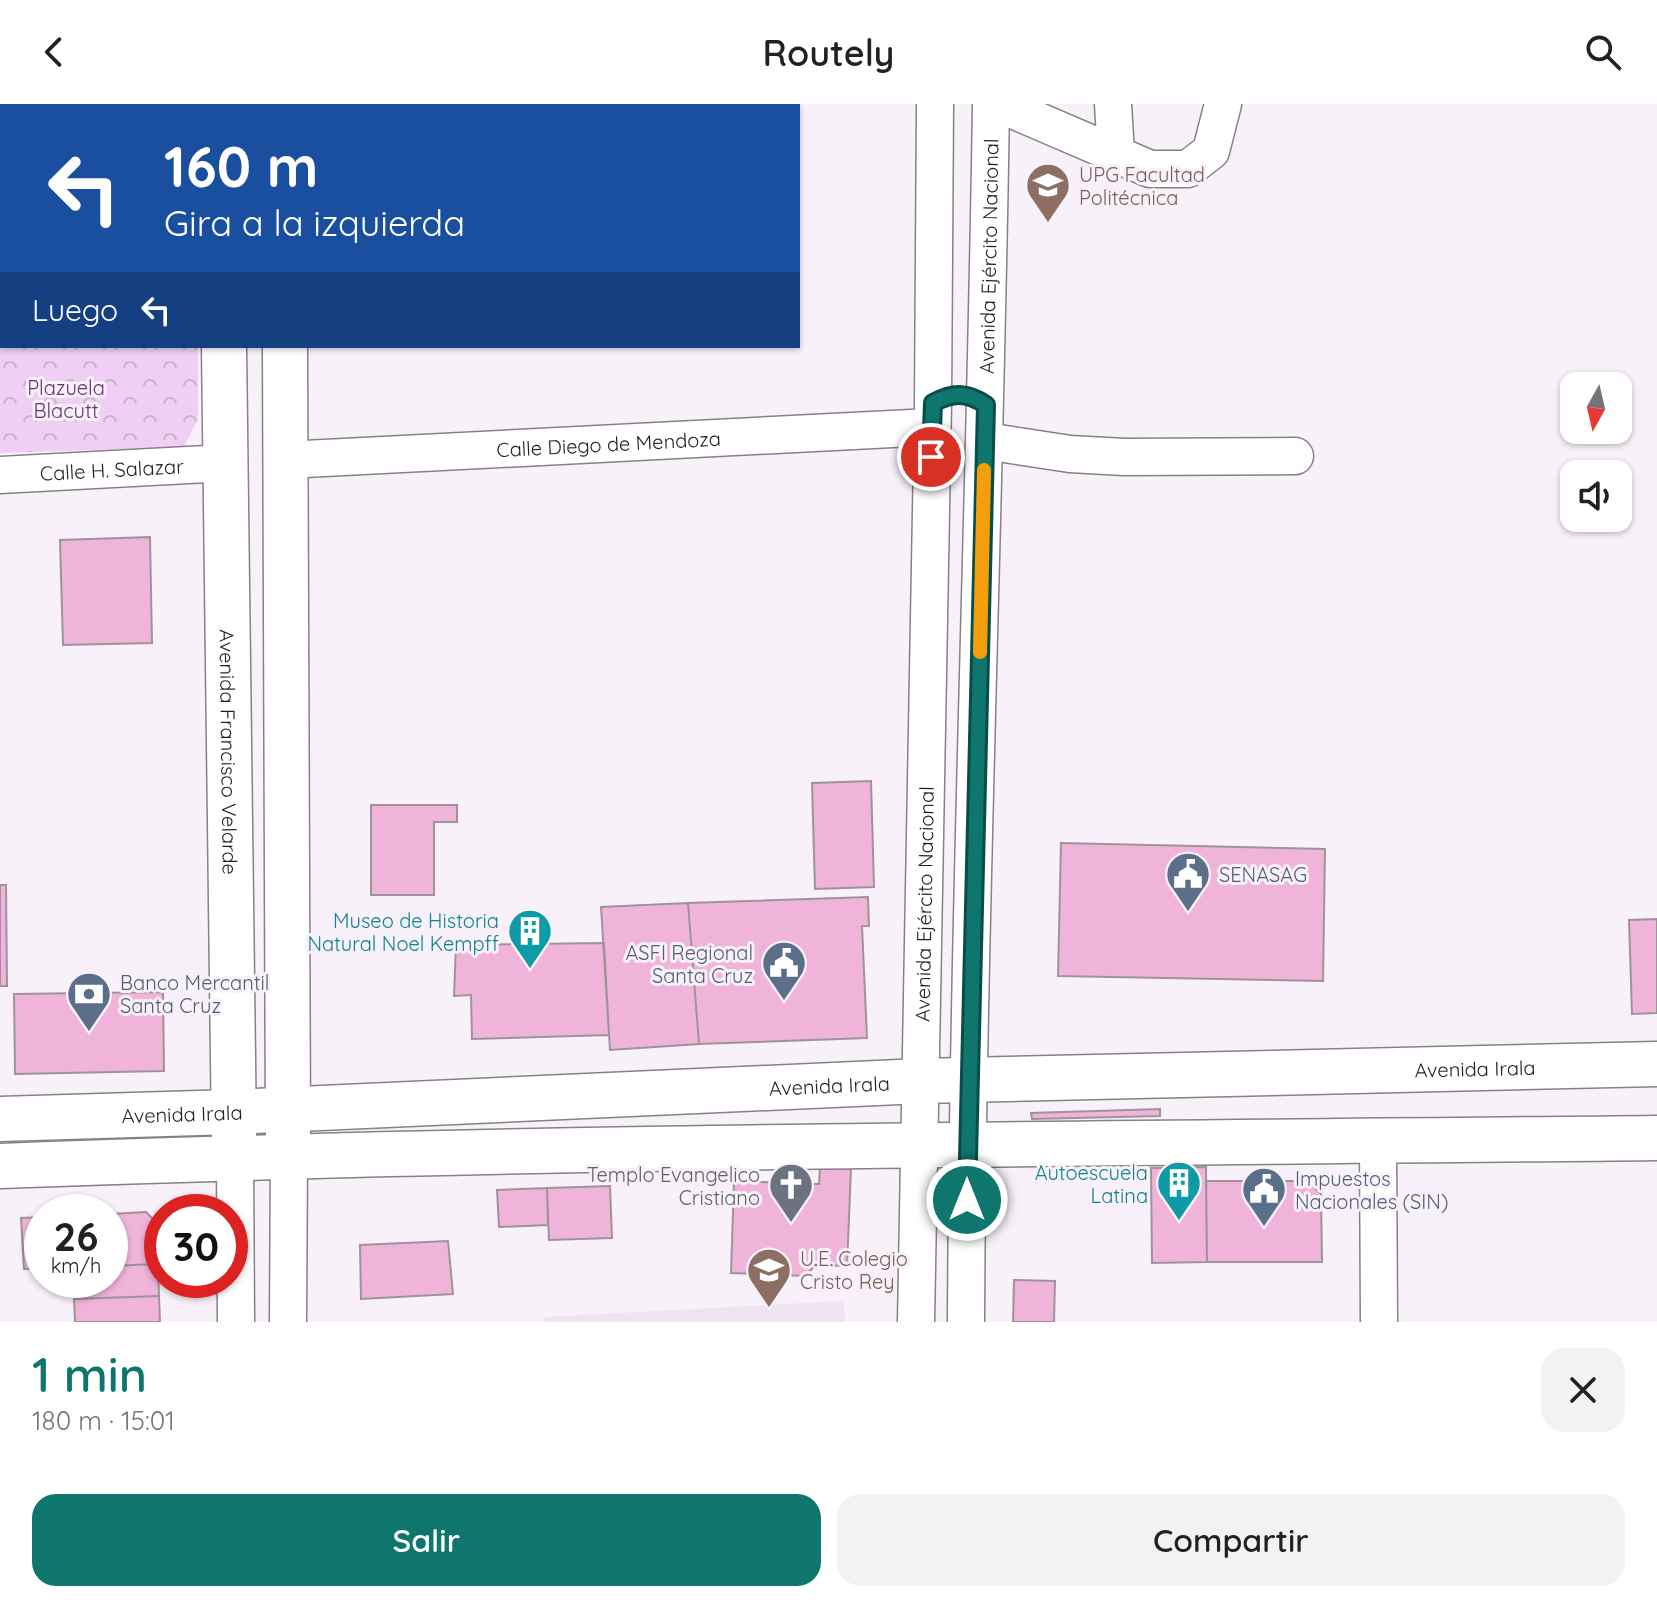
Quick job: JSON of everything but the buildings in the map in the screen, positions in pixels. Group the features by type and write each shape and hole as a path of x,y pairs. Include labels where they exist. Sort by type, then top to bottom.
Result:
{"main road":[{"name":"Avenida Francisco Velarde","path":"224,348 235,1157"},
{"path":"285,348 289,1156"},
{"path":"226,464 242,436 254,434 266,435 285,460"},
{"name":"Avenida Irala","path":"0,1119 232,1112 921,1081 1657,1064"},
{"path":"0,1166 235,1157 967,1144 1657,1138"}],"street":[{"name":"Avenida Ejército Nacional","path":"916,1322 935,104"},
{"name":"Avenida Ejército Nacional","path":"966,1322 967,1144 991,104"},
{"path":"999,104 1150,169 1188,169 1211,151 1223,104"},
{"path":"1113,104 1116,154"},
{"path":"986,405 974,397 960,394 946,396 932,429 943,466 958,469 972,466 985,450 1124,457 1295,456"},
{"name":"Calle Diego de Mendoza","path":"285,460 932,429"},
{"name":"Calle H. Salazar","path":"0,475 226,464"},
{"path":"1378,1141 1379,1322"},
{"path":"288,1322 289,1156"},
{"path":"235,1157 236,1322"}],"shaded area":[{"name":"U.E. Colegio Cristo Rey","path":"844,1301 845,1322 544,1322 544,1317"}],"green space":[{"name":"Plazuela Blacutt","path":"0,348 198,348 198,419 184,447 0,453"}],"slow traffic":[{"path":"980,652 984,470"}],"place":[{"name":"UPG Facultad Politécnica","path":"1048,224"},
{"name":"SENASAG","path":"1188,913"},
{"name":"Museo de Historia Natural Noel Kempff","path":"530,970"},
{"name":"ASFI Regional Santa Cruz","path":"784,1002"},
{"name":"Banco Mercantil Santa Cruz","path":"89,1033"},
{"name":"Autoescuela Latina","path":"1179,1222"},
{"name":"Templo Evangelico Cristiano","path":"791,1224"},
{"name":"Impuestos Nacionales (SIN)","path":"1264,1228"},
{"name":"U.E. Colegio Cristo Rey","path":"769,1309"}],"route":[{"path":"931,457 933,403 946,396 960,394 974,397 986,405 967,1200"}]}
